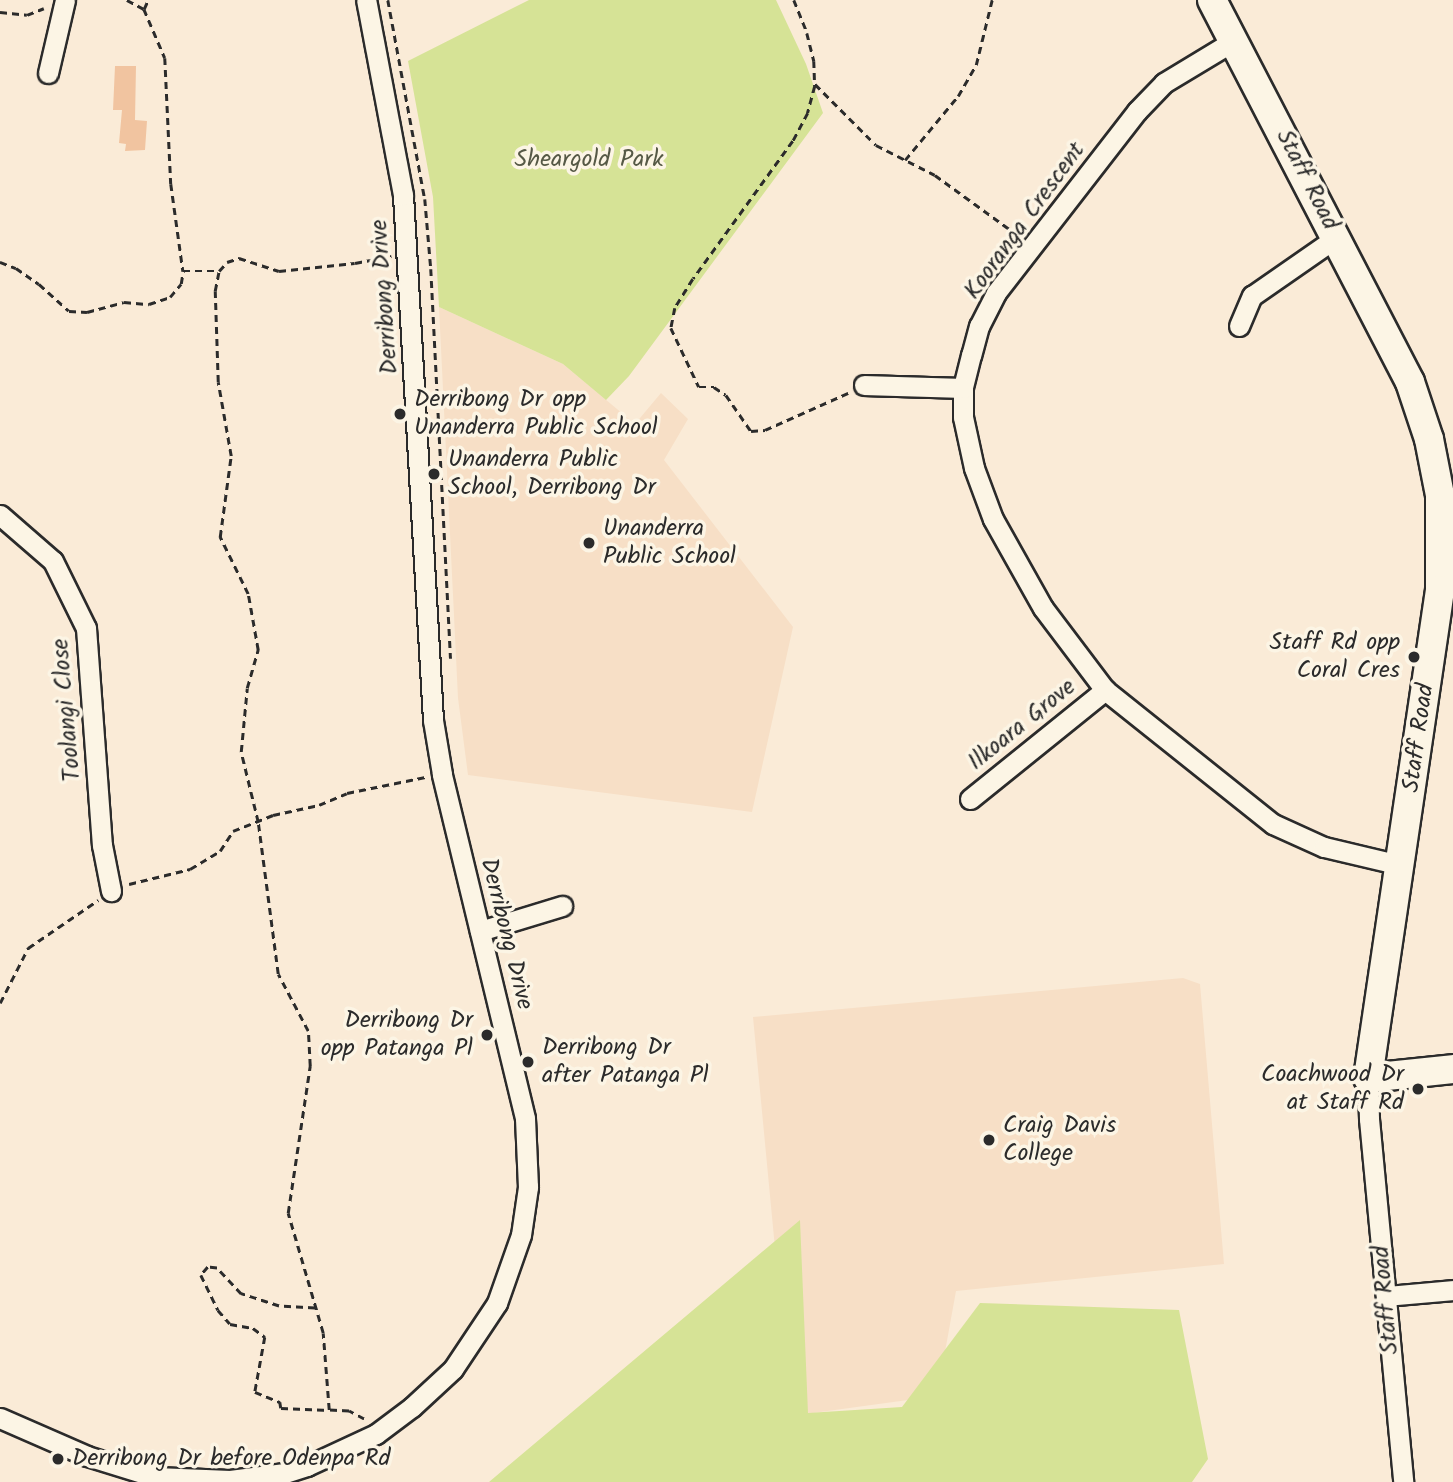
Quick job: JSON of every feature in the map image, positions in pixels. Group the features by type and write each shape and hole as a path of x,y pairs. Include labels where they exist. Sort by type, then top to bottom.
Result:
{"street":[{"name":"Derribong Drive","path":"0,1418 87,1455 155,1476 230,1480 285,1473 309,1474 376,1434 437,1386 468,1349 497,1303 521,1235 528,1187 528,1139 521,1098 442,774 431,701 407,252 396,147 366,0"},
{"name":"Staff Road","path":"1212,0 1410,382 1447,495 1440,590 1368,1078 1369,1119 1403,1482"},
{"path":"48,73 65,3"},
{"name":"Kooranga Crescent","path":"1235,40 1164,83 1138,111 996,293 979,326 963,388 963,417 974,468 993,519 1043,608 1105,690 1273,824 1324,847 1400,865"},
{"path":"1239,326 1252,296 1337,237"},
{"path":"864,386 963,388"},
{"name":"Toolangi Close","path":"0,515 53,561 86,628 102,845 111,891"},
{"name":"Ilkoara Grove","path":"970,799 1105,690"},
{"path":"480,931 562,906"},
{"path":"1368,1078 1453,1069"},
{"path":"1386,1296 1453,1290"}],"path":[{"path":"0,262 16,268 40,284 69,311 87,312 124,302 149,304 170,297 181,284 183,271 171,184 165,58 144,9 127,0"},
{"path":"144,9 148,0"},
{"path":"794,0 814,61 815,84 808,113 793,141 693,279 675,308 671,328 699,387 714,387 726,396 751,431 765,430 864,386"},
{"path":"905,160 958,96 976,65 992,0"},
{"path":"0,12 27,15 65,3"},
{"path":"815,84 876,145 936,175 1033,246"},
{"path":"329,1410 323,1333 288,1213 309,1079 308,1031 278,974 258,822 241,752 247,688 258,650 248,594 226,555 220,537 231,456 218,382 215,291 219,271 227,262 239,258 279,271 355,263 407,252"},
{"path":"183,271 219,271"},
{"path":"0,1003 27,948 111,891 143,879 190,869 220,851 233,831 258,822 347,793 442,774"},
{"path":"316,1308 279,1307 241,1294 217,1268 208,1267 201,1275 218,1310 230,1324 253,1328 265,1337 255,1392 279,1402 281,1408 349,1411 367,1421 376,1434"}],"shaded area":[{"name":"Unanderra Public School","path":"439,307 563,364 635,424 661,393 688,419 664,460 793,627 752,812 468,775 458,698"},
{"name":"Craig Davis College","path":"1183,978 1200,984 1224,1264 956,1291 937,1396 791,1416 753,1017"}],"green space":[{"name":"Sheargold Park","path":"529,0 776,0 806,64 823,113 629,376 606,400 563,364 439,307 433,197 408,61"},
{"path":"800,1220 808,1413 902,1407 980,1303 1179,1310 1208,1459 1192,1482 489,1482"}],"building":[{"path":"115,66 136,66 135,120 147,121 145,150 125,151 126,144 119,143 122,110 113,110"}],"place":[{"name":"Derribong Dr opp Unanderra Public School","path":"400,414"},
{"name":"Unanderra Public School, Derribong Dr","path":"434,474"},
{"name":"Unanderra Public School","path":"589,543"},
{"name":"Staff Rd opp Coral Cres","path":"1414,657"},
{"name":"Derribong Dr opp Patanga Pl","path":"487,1035"},
{"name":"Derribong Dr after Patanga Pl","path":"528,1062"},
{"name":"Coachwood Dr at Staff Rd","path":"1418,1089"},
{"name":"Craig Davis College","path":"989,1140"},
{"name":"Derribong Dr before Odenpa Rd","path":"58,1459"}]}
